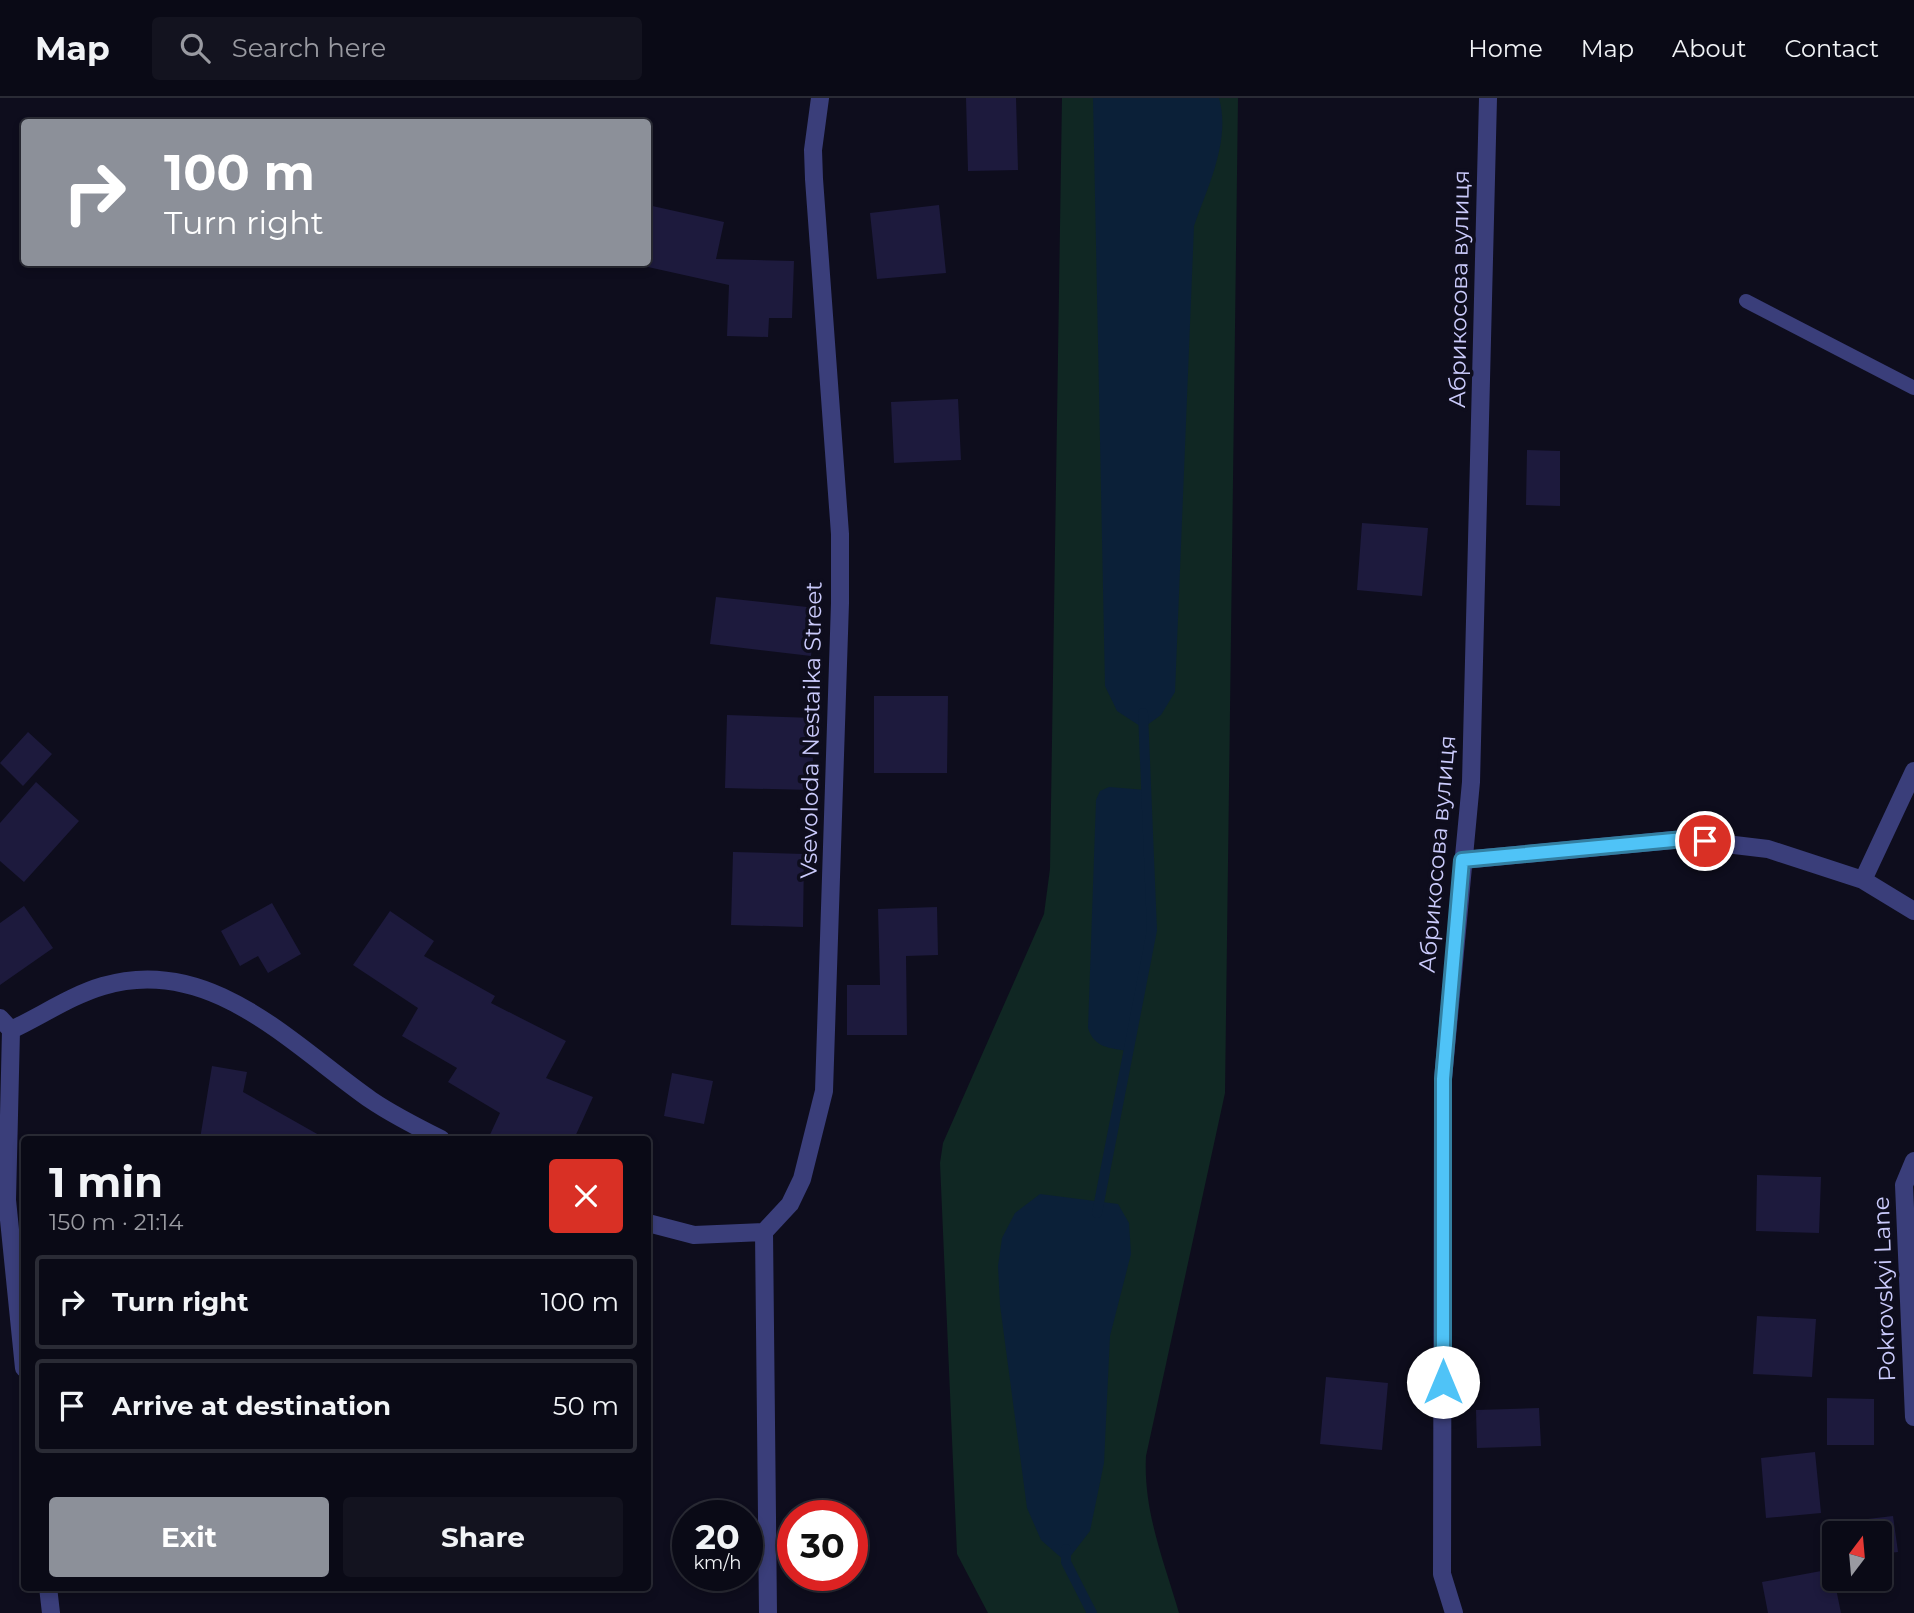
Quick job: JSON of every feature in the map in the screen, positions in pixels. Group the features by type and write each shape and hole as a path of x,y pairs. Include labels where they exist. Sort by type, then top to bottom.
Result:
{"street":[{"name":"Vsevoloda Nestaika Street","path":"764,1231 790,1204 802,1179 824,1091 827,1032 840,547 814,179 813,150 820,98"},
{"name":"Абрикосова вулиця","path":"1454,1613 1442,1574 1443,1079 1471,782 1488,98"},
{"path":"1863,880 1914,771"},
{"path":"1462,860 1684,839 1768,849 1863,880 1914,911"},
{"path":"21,1340 6,1200 6,1024 101,986 136,979 174,979 212,990 253,1012 372,1101 436,1136"},
{"name":"Pokrovskyi Lane","path":"1914,1161 1904,1185 1914,1417"},
{"path":"651,1224 694,1234 764,1231 768,1613"},
{"path":"48,1591 51,1613"}],"lane":[{"path":"1746,302 1914,388"}],"green space":[{"path":"1062,98 1238,98 1225,1093 1146,1456 1151,1516 1179,1613 988,1613 957,1554 940,1163 943,1143 1044,914 1050,869"}],"water":[{"path":"1093,98 1219,98 1222,114 1216,163 1194,226 1175,692 1161,715 1143,728 1117,711 1105,686"},
{"path":"1109,787 1146,790 1152,930 1128,1051 1109,1048 1099,1043 1094,1040 1088,1028 1096,800 1100,791"},
{"path":"1040,1194 1118,1204 1129,1223 1131,1254 1110,1336 1104,1463 1090,1531 1066,1562 1041,1540 1027,1508 1000,1305 998,1266 1002,1238 1015,1213"}],"building":[{"path":"966,98 1016,98 1018,170 968,171"},
{"path":"939,205 946,273 877,279 870,213"},
{"path":"651,206 724,222 716,259 794,261 792,318 769,318 768,337 727,336 729,285 648,267 651,266"},
{"path":"958,399 961,460 894,463 891,402"},
{"path":"1527,450 1560,451 1560,506 1526,505"},
{"path":"1362,523 1428,528 1422,596 1357,590"},
{"path":"716,597 816,608 811,656 710,644"},
{"path":"874,696 948,696 947,773 874,773"},
{"path":"727,715 814,718 812,790 725,788"},
{"path":"28,732 52,754 23,786 0,763"},
{"path":"36,782 79,821 24,882 0,861 0,823"},
{"path":"733,852 804,854 803,927 731,925"},
{"path":"272,903 301,954 268,973 258,956 240,966 221,931"},
{"path":"24,906 53,948 0,985 0,923"},
{"path":"937,907 938,955 906,956 907,1035 847,1035 847,985 880,985 878,909"},
{"path":"390,911 434,941 424,956 495,996 491,1003 566,1041 546,1078 593,1097 575,1136 489,1136 500,1113 448,1082 457,1068 402,1036 418,1008 353,965"},
{"path":"212,1066 247,1072 243,1092 321,1136 200,1136"},
{"path":"672,1073 713,1081 704,1124 664,1116"},
{"path":"1757,1175 1821,1177 1819,1233 1756,1231"},
{"path":"1757,1316 1816,1319 1812,1377 1753,1374"},
{"path":"1326,1377 1388,1383 1382,1450 1320,1444"},
{"path":"1827,1398 1874,1399 1874,1445 1827,1445"},
{"path":"1539,1408 1541,1446 1477,1448 1476,1410"},
{"path":"1815,1452 1821,1513 1766,1518 1761,1458"},
{"path":"1893,1516 1898,1552 1892,1553 1892,1521 1851,1521"},
{"path":"1822,1571 1822,1591 1836,1591 1841,1613 1768,1613 1762,1582"}],"waterway":[{"path":"1097,1213 1152,930 1143,713"},
{"path":"1066,1549 1066,1562 1092,1613"}],"route":[{"path":"1443,1382 1443,1079 1462,860 1684,839 1705,841"}]}
